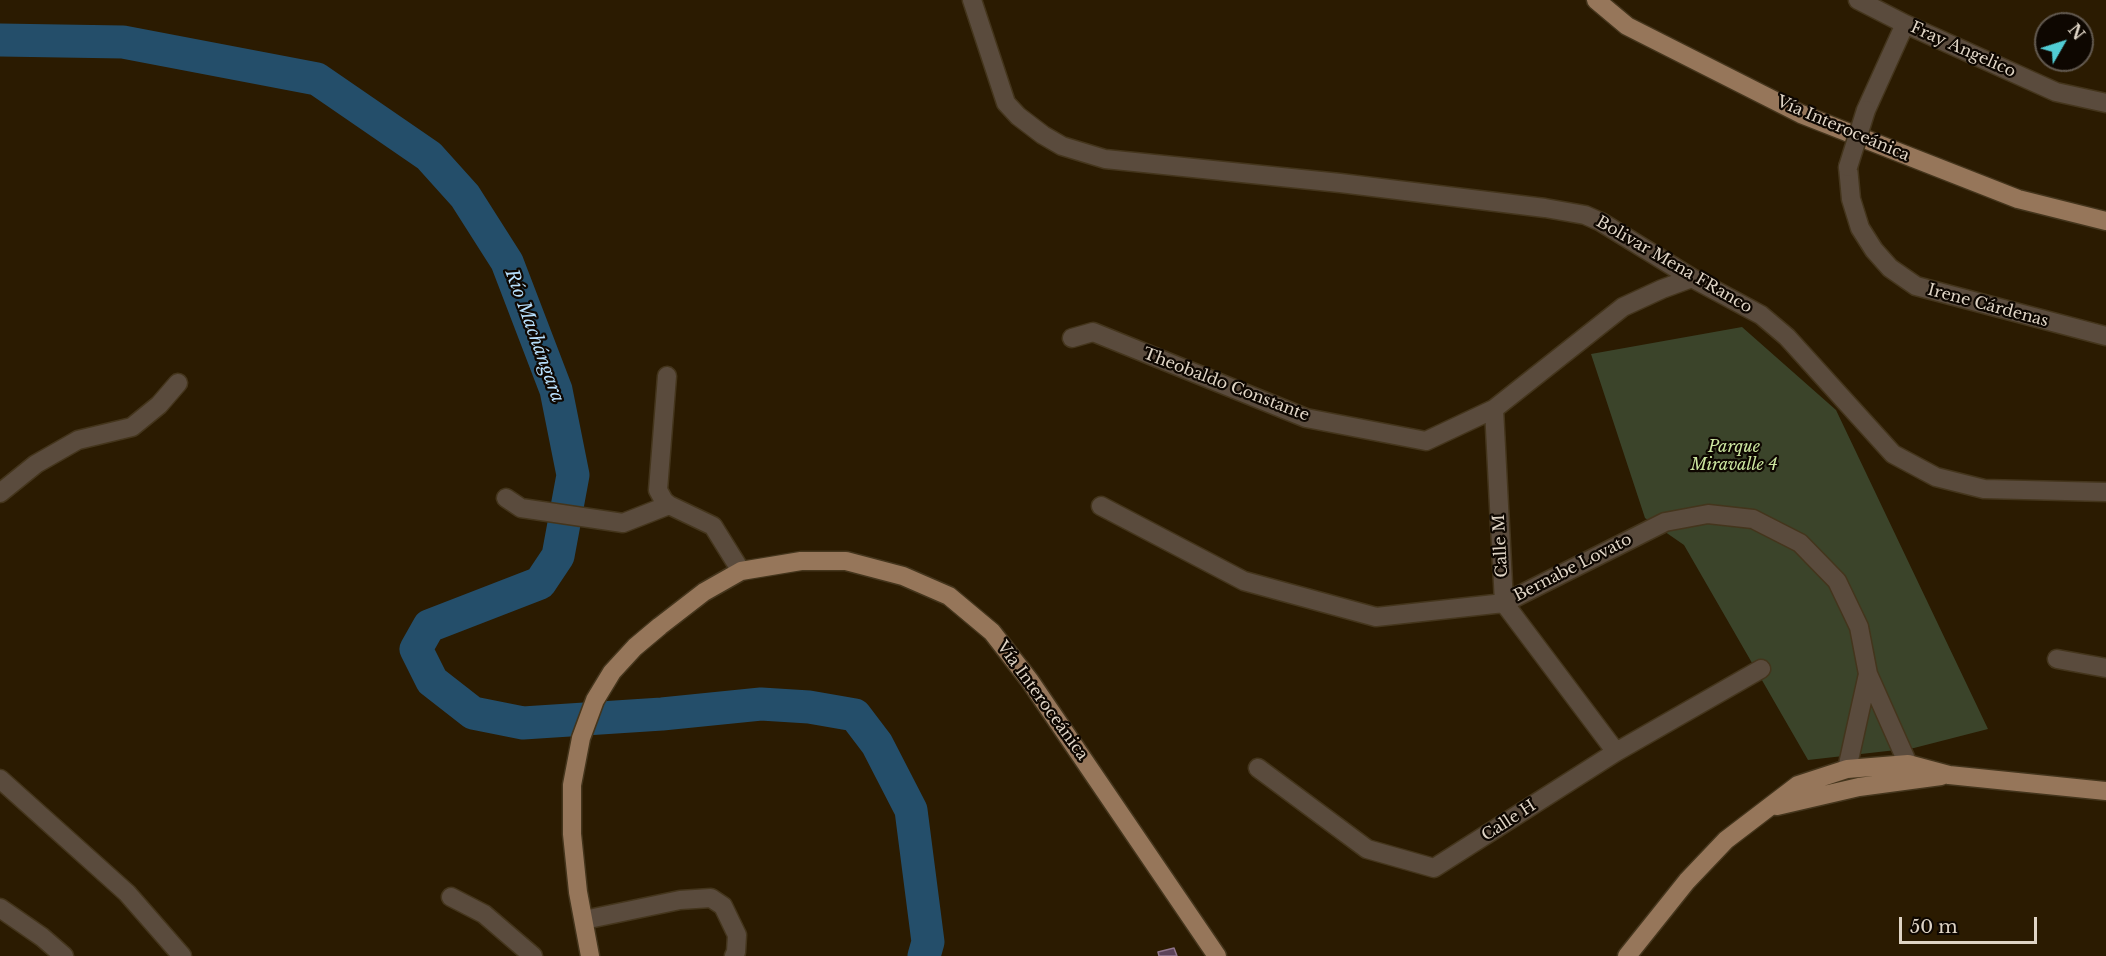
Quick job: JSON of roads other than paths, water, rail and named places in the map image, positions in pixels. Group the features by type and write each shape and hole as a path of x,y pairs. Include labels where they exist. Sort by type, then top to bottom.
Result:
{"main road":[{"name":"Vía Interoceánica","path":"1596,0 1627,26 1801,114 2018,199 2106,221"},
{"name":"Vía Interoceánica","path":"590,956 578,892 572,834 572,785 581,738 595,700 612,672 635,647 660,626 704,592 741,571 801,561 846,561 903,576 949,596 992,632 1030,681 1217,956"},
{"path":"1627,956 1688,881 1726,840 1798,785 1847,769 1908,765 1949,776 2106,791"},
{"path":"1769,808 1859,787 1949,776"}],"street":[{"name":"Bolivar Mena FRanco","path":"972,0 1006,103 1018,116 1062,146 1105,159 1340,183 1586,215 1692,278 1761,315 1786,337 1893,454 1936,477 1984,489 2106,492"},
{"name":"Fray Angelico","path":"1858,0 1905,24 2056,92 2106,103"},
{"name":"Irene Cárdenas","path":"1905,24 1866,110 1848,167 1851,199 1860,228 1874,250 1890,268 1916,286 2106,336"},
{"name":"Theobaldo Constante","path":"1072,338 1093,333 1306,418 1426,441 1494,410 1623,307 1692,278"},
{"path":"668,376 658,490 669,505 713,525 741,571"},
{"path":"0,493 36,465 78,440 132,427 159,405 178,383"},
{"name":"Calle M","path":"1494,410 1503,603"},
{"path":"506,498 521,508 622,523 669,505"},
{"name":"Bernabe Lovato","path":"1101,506 1244,581 1376,617 1503,603 1665,522 1708,514 1753,519 1800,543 1838,581 1859,627 1868,674 1908,765"},
{"path":"1503,603 1616,752"},
{"path":"2057,659 2106,668"},
{"name":"Calle H","path":"1258,768 1367,849 1434,868 1616,752 1761,669"},
{"name":"Bernabe Lovato","path":"1847,769 1868,674"},
{"path":"0,779 127,893 182,956"},
{"path":"451,897 484,914 533,956"},
{"path":"584,920 680,900 711,898 723,906 731,919 737,935 734,956"},
{"path":"0,908 42,937 64,956"}],"waterway":[{"name":"Río Machángara","path":"0,40 123,42 317,79 429,156 465,196 507,262 556,390 573,475 558,556 540,583 429,626 416,649 432,681 473,713 523,723 662,714 761,704 809,707 855,715 877,744 911,810 928,942 924,956"}],"park label":[{"name":"Parque Miravalle 4","path":"1734,456"}]}
